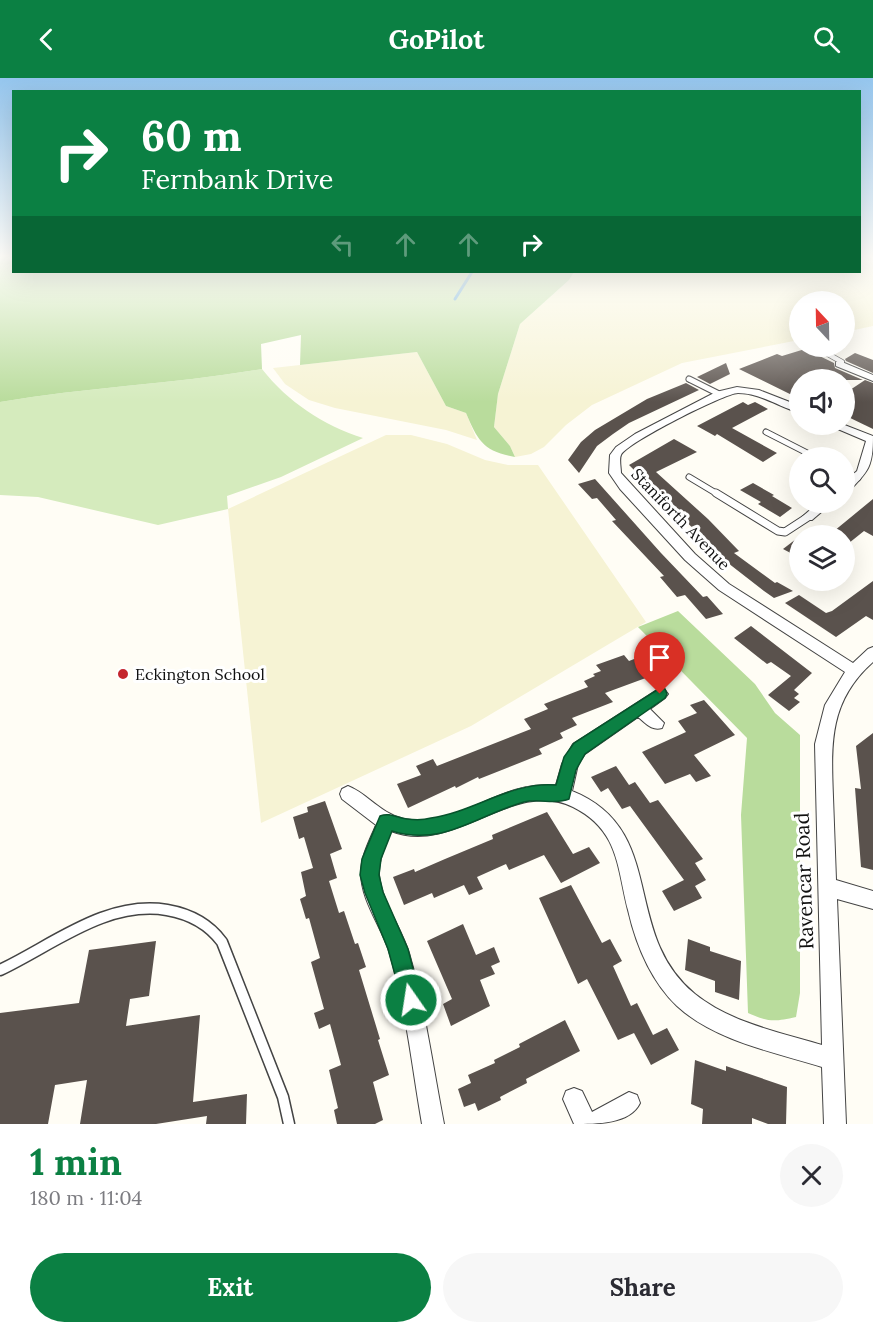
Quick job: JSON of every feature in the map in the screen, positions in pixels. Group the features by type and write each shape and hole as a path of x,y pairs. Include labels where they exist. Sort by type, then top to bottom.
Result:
{"street":[{"path":"840,363 873,378"},
{"name":"Staniforth Avenue","path":"789,406 756,392 737,390 719,394 628,442 615,455 615,473 624,486 690,557 724,587 853,670"},
{"path":"855,433 873,440 862,472 855,480"},
{"path":"808,517 813,513"},
{"name":"Ravencar Road","path":"835,1124 823,744 825,723 832,703 853,670 873,653"},
{"path":"563,794 568,770 579,748 660,694"},
{"path":"639,708 656,723"},
{"path":"348,794 387,822 408,828 429,827 460,820 523,795 544,792 563,794 580,801 610,826 621,843 643,930 653,956 685,1000 704,1014 733,1027 832,1059"},
{"path":"387,822 371,859 370,875 374,893 398,949 407,982 433,1124"},
{"path":"826,886 873,900"},
{"path":"574,1099 586,1124"},
{"path":"592,1124 629,1103"}],"lane":[{"path":"832,357 840,363"},
{"path":"689,379 719,394"},
{"path":"766,432 795,447"},
{"path":"689,477 778,531 785,532 808,517"},
{"path":"0,970 18,963 75,929 119,911 144,907 168,909 194,917 212,928 222,942 283,1097 289,1124"}],"shaded area":[{"path":"541,305 789,305 789,342 682,363 592,405 566,425 544,447 531,454 515,457 510,446 494,427 498,394 520,324"},
{"path":"855,305 873,305 873,326 855,330"},
{"path":"417,352 446,406 466,413 477,440 446,430 335,408 309,400 285,384 273,368"},
{"path":"386,435 411,435 447,444 485,460 508,465 538,465 646,622 471,726 261,823 228,509"}],"green space":[{"path":"0,305 541,305 520,324 498,394 494,427 510,446 515,457 489,448 478,438 466,413 446,406 417,352 300,365 301,335 261,344 262,369 0,402"},
{"path":"262,369 283,392 307,411 348,433 363,438 281,477 227,496 228,509 158,525 38,497 0,495 0,402"},
{"path":"678,611 755,684 775,713 800,735 800,993 796,1017 771,1020 748,1013 741,815 747,738 638,627"}],"building":[{"path":"855,353 873,360 873,373 846,361 845,359 855,357"},
{"path":"777,354 782,356 789,354 789,357 822,357 834,363 837,369 789,369 789,394 739,369"},
{"path":"726,363 730,374 710,384 697,377"},
{"path":"865,380 873,383 873,429 855,420 855,387"},
{"path":"686,383 699,390 629,423 613,434 597,446 579,473 568,460 581,442 595,430 647,399"},
{"path":"743,402 748,405 755,402 768,409 732,428 777,453 763,462 717,434 715,436 697,426"},
{"path":"674,439 697,452 656,472 708,519 739,551 734,553 775,583 793,591 774,598 764,591 728,563 629,465"},
{"path":"595,479 661,553 703,597 707,596 723,614 706,619 685,595 677,597 660,577 664,576 612,521 616,520 597,498 592,499 578,484"},
{"path":"753,483 789,506 789,510 780,517 758,504 761,502 740,490"},
{"path":"873,499 873,536 864,531 855,538 855,525 841,525"},
{"path":"789,544 789,552 783,549"},
{"path":"873,581 873,620 866,616 836,637 785,603 799,595 826,613"},
{"path":"751,626 812,673 794,690 799,694 794,698 800,702 789,711 768,695 791,676 771,662 767,664 734,638"},
{"path":"647,654 662,672 605,693 613,702 572,718 577,725 560,733 563,738 539,749 542,754 479,779 478,777 456,788 455,786 408,808 397,784 421,775 416,766 433,759 437,766 531,729 524,719 548,709 544,704 588,687 584,681 601,671 596,665 624,655 629,661"},
{"path":"704,700 735,735 694,755 711,776 696,782 690,774 665,784 642,752 686,732 678,721 697,713 690,705"},
{"path":"873,733 873,870 861,867 855,788 861,789 856,746"},
{"path":"616,766 629,785 635,782 650,803 658,800 703,859 695,863 706,880 695,886 702,898 674,911 662,891 684,880 630,806 622,809 608,788 601,792 591,777"},
{"path":"325,801 342,849 330,854 337,878 329,881 339,913 344,911 355,944 358,943 366,967 359,970 389,1075 373,1082 383,1120 375,1124 337,1124 334,1110 338,1108 329,1070 341,1065 330,1024 319,1029 314,1013 324,1009 311,962 320,958 309,918 306,919 300,899 306,896 301,872 313,868 304,837 299,839 293,817 308,812 307,807"},
{"path":"547,812 573,854 589,847 600,863 561,883 544,855 509,870 506,864 477,877 483,889 469,895 464,885 434,898 432,893 404,905 393,877 414,869 415,872 493,839 492,835"},
{"path":"571,885 602,943 610,939 622,961 613,966 631,1006 637,1003 653,1035 667,1028 679,1050 651,1065 634,1033 618,1040 587,979 578,984 539,898"},
{"path":"463,924 476,955 494,947 500,962 491,966 495,974 480,980 490,1006 451,1026 443,1004 452,999 427,941"},
{"path":"688,939 710,947 710,951 741,961 739,1000 715,992 715,981 685,970"},
{"path":"156,941 149,996 130,999 126,1026 200,1015 193,1102 247,1094 246,1124 206,1124 207,1116 156,1124 80,1124 87,1080 55,1085 48,1124 0,1124 0,1013 79,1003 89,950"},
{"path":"565,1020 580,1051 526,1079 527,1083 500,1097 501,1100 478,1111 475,1103 464,1107 458,1089 471,1083 468,1075 495,1063 494,1060 520,1047 519,1044"},
{"path":"695,1060 726,1071 726,1066 787,1087 786,1124 768,1124 752,1118 752,1124 702,1124 703,1109 691,1104"}],"place":[{"name":"Eckington School","path":"123,674"}],"route":[{"path":"411,1000 398,949 374,893 370,875 371,859 387,822 408,828 429,827 460,820 523,795 544,792 563,794 568,770 579,748 660,694"}]}
